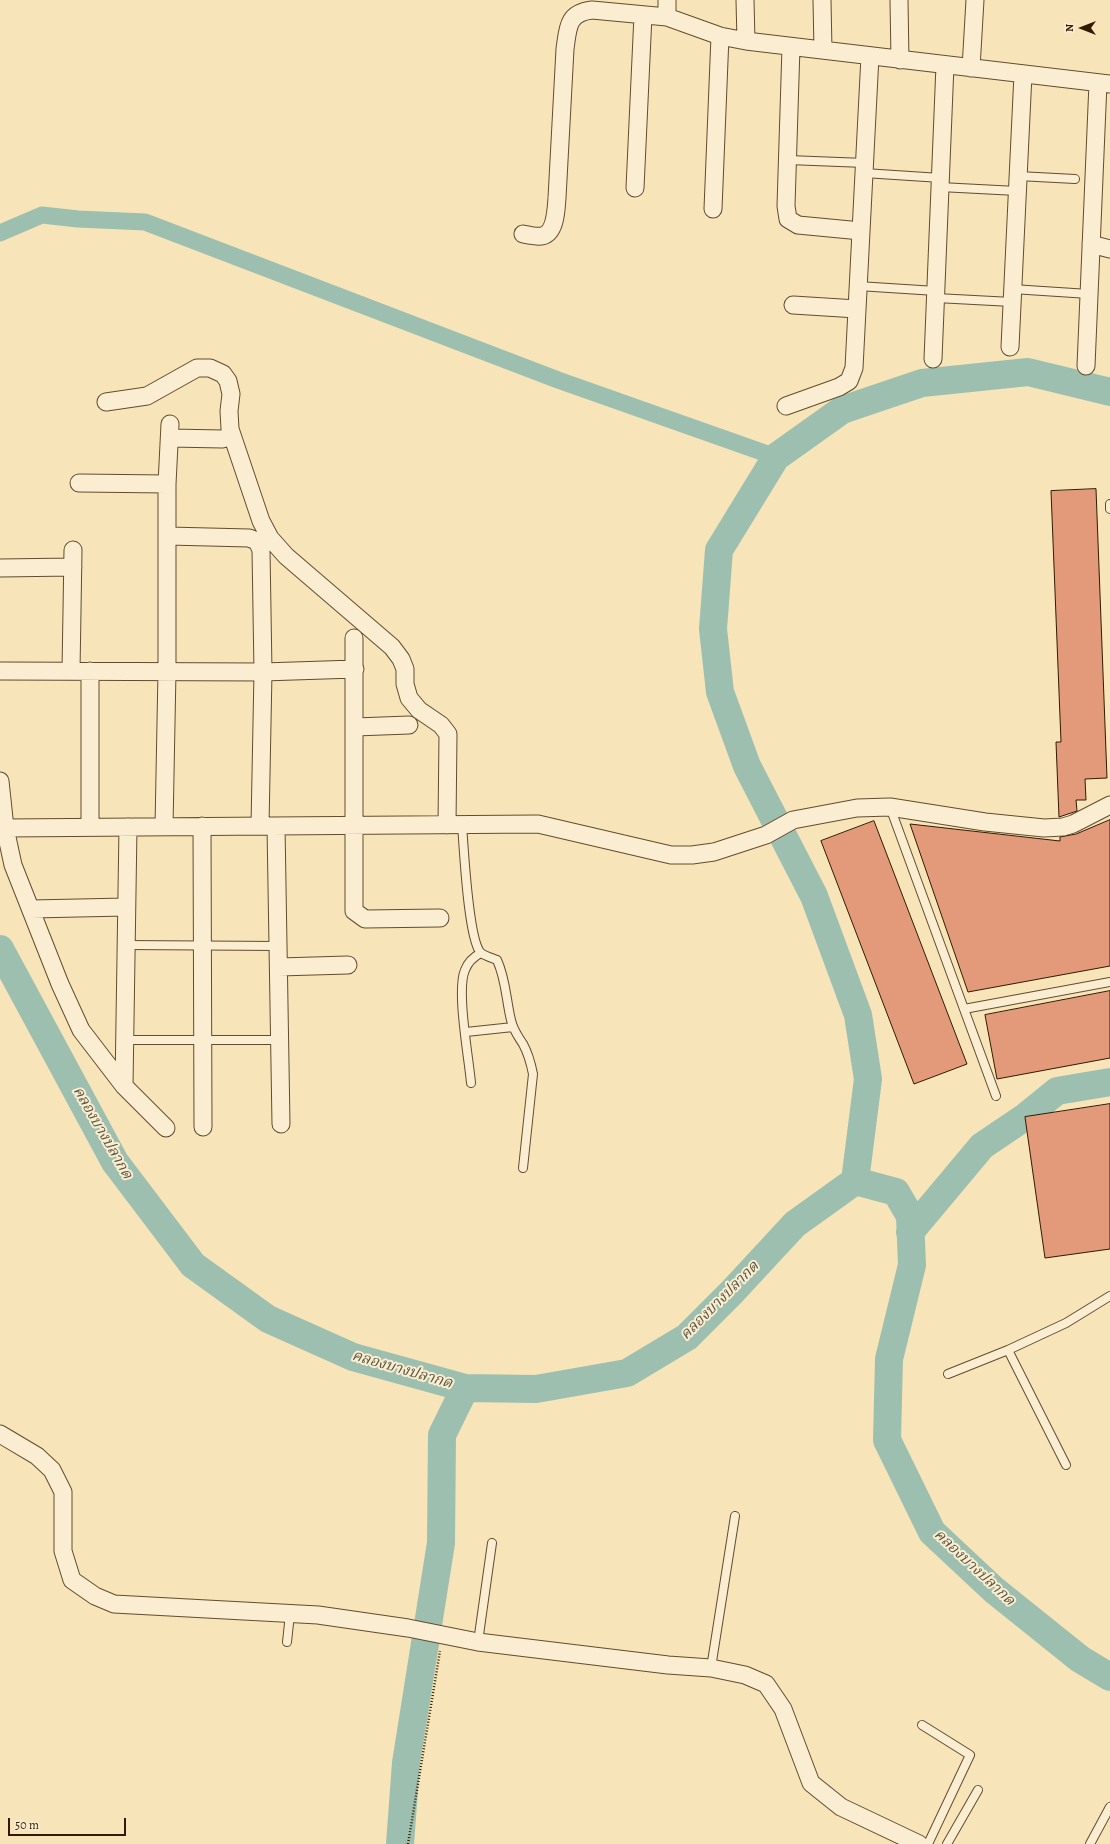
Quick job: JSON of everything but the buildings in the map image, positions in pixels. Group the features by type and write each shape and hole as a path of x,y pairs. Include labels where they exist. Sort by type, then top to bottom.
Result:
{"street":[{"path":"667,0 667,17"},
{"path":"745,0 746,41"},
{"path":"822,0 823,50"},
{"path":"898,0 900,60"},
{"path":"971,68 975,0"},
{"path":"523,234 542,236 549,232 554,219 557,198 565,49 568,29 574,16 582,11 592,10 667,17 720,36 746,41 1104,83 1091,244 1086,366"},
{"path":"635,188 643,15"},
{"path":"713,209 720,36"},
{"path":"791,46 786,206 788,219 798,225 861,231"},
{"path":"786,406 839,387 849,381 854,368 870,56"},
{"path":"933,359 945,65"},
{"path":"1010,347 1022,74"},
{"path":"1091,244 1110,249"},
{"path":"793,305 857,308"},
{"path":"106,402 147,396 197,368 210,368 223,374 228,381 231,394 229,411 230,429 261,521 270,538 286,556 392,647 401,659 405,669 405,684 409,698 419,710 441,725 448,734 455,825"},
{"path":"164,827 167,671 167,484 170,431 223,439"},
{"path":"79,483 167,484"},
{"path":"168,536 249,538 257,541 261,550 268,826 279,946 281,1124"},
{"path":"71,671 73,550"},
{"path":"0,568 73,567"},
{"path":"354,638 354,911 364,920 440,918"},
{"path":"0,672 263,672 355,670"},
{"path":"90,671 90,827"},
{"path":"355,727 409,725"},
{"path":"0,781 6,828 13,865 60,984 81,1030 124,1086 166,1128"},
{"path":"6,828 202,826 355,827 538,824 670,855 692,855 714,852 766,835 793,820 850,809 890,807 978,821 1044,828 1063,827 1074,824 1110,804"},
{"path":"202,826 203,1126"},
{"path":"124,1086 128,827"},
{"path":"31,909 126,907"},
{"path":"279,967 348,965"},
{"path":"0,1434 37,1456 52,1470 63,1492 63,1551 72,1580 95,1596 114,1604 318,1615 408,1628 478,1642 668,1665 711,1668 745,1675 766,1684 783,1708 811,1783 841,1807 919,1844"}],"lane":[{"path":"788,160 865,168 941,182 1017,184 1075,179"},
{"path":"858,286 936,294 1012,296 1089,294"},
{"path":"1110,504 1110,509"},
{"path":"890,807 996,1096"},
{"path":"455,825 475,942 481,953 497,960 502,972 513,1027 530,1061 533,1074 523,1168"},
{"path":"125,945 279,946"},
{"path":"471,1083 461,991 464,971 471,959 481,953"},
{"path":"964,1009 1110,982"},
{"path":"466,1032 513,1027"},
{"path":"124,1040 280,1040"},
{"path":"948,1374 1008,1350 1066,1323 1110,1296"},
{"path":"1008,1350 1066,1465"},
{"path":"711,1668 735,1516"},
{"path":"478,1642 492,1543"},
{"path":"288,1642 290,1614"},
{"path":"922,1725 970,1755 928,1844"},
{"path":"948,1844 978,1790"},
{"path":"1090,1844 1110,1807"}],"path":[{"path":"409,1844 443,1634"}],"waterway":[{"path":"0,233 42,215 78,219 145,222 558,380 776,457"},
{"path":"855,1181 868,1079 858,1015 814,896 747,766 720,692 713,629 719,550 776,457 842,410 922,383 1028,372 1110,392"},
{"name":"คลองบางปลากด","path":"0,949 115,1162 193,1265 268,1319 353,1357 465,1388 536,1389 627,1373 687,1337 732,1292 795,1224 855,1181 896,1192 910,1216 912,1265 889,1359 887,1440 932,1532 994,1590 1080,1659 1110,1677"},
{"path":"910,1232 982,1146 1025,1117 1057,1091 1110,1082"},
{"path":"400,1844 406,1763 441,1543 442,1435 465,1388"}]}
